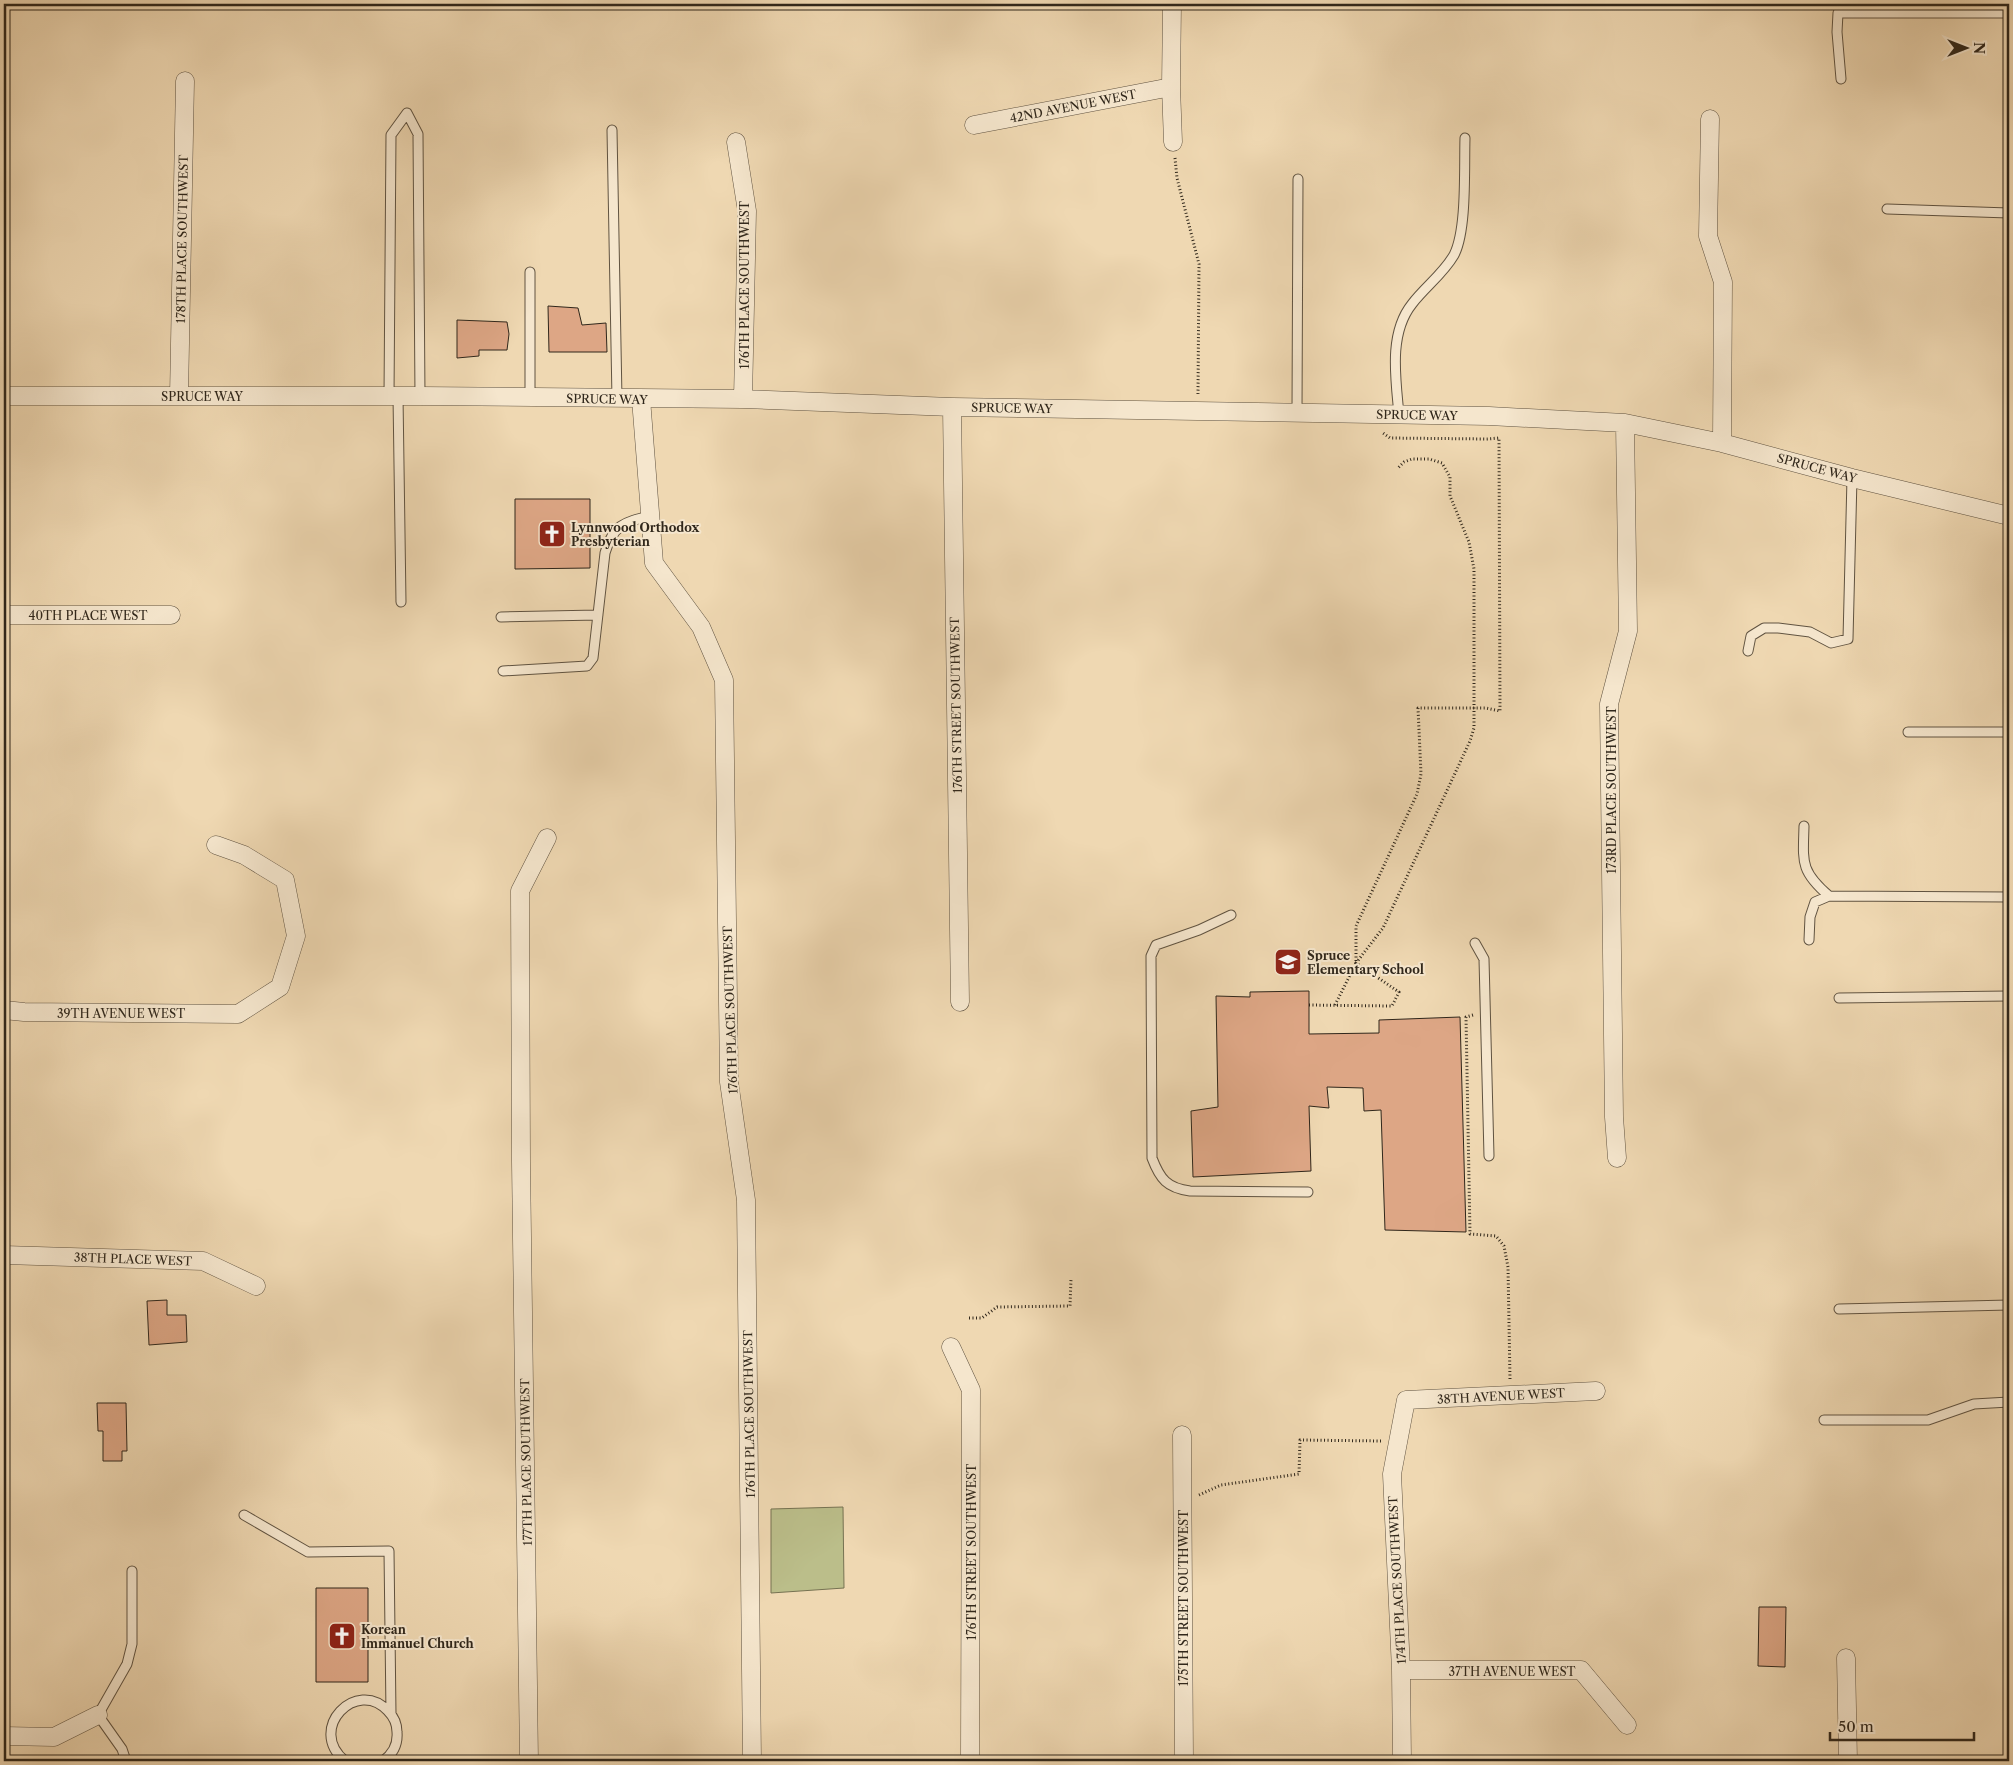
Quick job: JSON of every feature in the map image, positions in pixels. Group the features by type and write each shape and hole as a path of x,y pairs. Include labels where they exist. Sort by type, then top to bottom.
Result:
{"street":[{"path":"1172,4 1171,86 1173,142"},
{"name":"178TH PLACE SOUTHWEST","path":"178,396 185,81"},
{"name":"42ND AVENUE WEST","path":"974,125 1171,86"},
{"path":"1710,119 1708,236 1723,282 1722,443"},
{"name":"176TH PLACE SOUTHWEST","path":"736,142 747,211 743,399"},
{"name":"SPRUCE WAY","path":"4,396 420,396 743,399 952,407 1489,416 1625,423 1722,443 1852,478 2009,516"},
{"name":"176TH PLACE SOUTHWEST","path":"641,399 654,563 701,627 724,680 730,1082 746,1200 752,1761"},
{"name":"176TH STREET SOUTHWEST","path":"952,407 960,1002"},
{"name":"173RD PLACE SOUTHWEST","path":"1617,1158 1614,1117 1609,704 1628,631 1625,423"},
{"name":"40TH PLACE WEST","path":"4,615 172,615"},
{"name":"177TH PLACE SOUTHWEST","path":"529,1761 521,1162 520,891 547,838"},
{"name":"39TH AVENUE WEST","path":"4,1010 24,1012 238,1014 280,988 296,936 284,880 244,855 216,845"},
{"name":"38TH PLACE WEST","path":"4,1255 202,1261 256,1286"},
{"name":"176TH STREET SOUTHWEST","path":"952,1347 971,1390 970,1761"},
{"name":"38TH AVENUE WEST","path":"1406,1400 1596,1391"},
{"name":"174TH PLACE SOUTHWEST","path":"1402,1761 1401,1670 1392,1474 1406,1400"},
{"name":"175TH STREET SOUTHWEST","path":"1182,1434 1184,1761"},
{"path":"1846,1658 1848,1761"},
{"name":"37TH AVENUE WEST","path":"1401,1670 1581,1670 1627,1725"},
{"path":"4,1736 54,1737 98,1715"}],"lane":[{"path":"1841,78 1837,32 1838,13 2009,13"},
{"path":"401,602 393,396 391,135 407,113 418,134 420,396"},
{"path":"612,130 617,399"},
{"path":"1391,415 1398,334 1411,305 1454,255 1462,231 1465,138"},
{"path":"1297,413 1298,179"},
{"path":"1887,209 2009,213"},
{"path":"530,272 530,398"},
{"path":"1748,651 1751,636 1764,628 1794,629 1810,632 1831,643 1848,639 1852,478"},
{"path":"503,671 587,666 593,658 605,553 612,534 619,527 630,521 650,516"},
{"path":"501,617 598,616"},
{"path":"1908,732 2009,732"},
{"path":"1804,826 1803,861 1812,881 1829,896"},
{"path":"1809,940 1810,917 1815,902 1829,896 2009,897"},
{"path":"1231,915 1199,930 1156,945 1151,956 1152,1158 1158,1173 1166,1183 1177,1189 1190,1192 1308,1192"},
{"path":"1474,943 1484,959 1489,1156"},
{"path":"1839,998 2009,996"},
{"path":"1839,1309 2009,1305"},
{"path":"1824,1420 1928,1420 1974,1404 2009,1402"},
{"path":"244,1515 308,1552 389,1551 391,1714"},
{"path":"126,1761 122,1749 98,1715 127,1664 132,1644 132,1572"},
{"path":"345,1761 333,1747 331,1737 332,1726 336,1716 343,1708 353,1702 363,1700 375,1702 384,1707 391,1714 397,1726 398,1737 395,1748 388,1758 383,1761"}],"path":[{"path":"1173,142 1177,178 1199,264 1198,412"},
{"path":"1356,963 1356,926 1417,794 1421,774 1418,708 1473,708 1500,711 1499,438 1390,438 1382,432 1391,415"},
{"path":"1335,1005 1356,963 1383,928 1470,741 1474,728 1474,569 1469,542 1450,496 1450,477 1442,464 1429,459 1412,459 1404,462 1398,468"},
{"path":"1309,1005 1392,1006 1399,992 1356,963"},
{"path":"1508,1267 1510,1395"},
{"path":"969,1318 982,1318 997,1307 1070,1306 1071,1279"},
{"path":"1182,1501 1222,1484 1299,1474 1300,1440 1380,1441 1397,1445"}],"green space":[{"path":"843,1507 844,1588 771,1593 771,1509"}],"building":[{"path":"548,306 578,308 582,325 606,323 607,352 549,352"},
{"path":"457,320 507,322 509,334 507,350 479,350 479,356 457,358"},
{"name":"Lynnwood Orthodox Presbyterian","path":"515,499 590,499 590,568 515,569"},
{"name":"Spruce Elementary School","path":"1309,991 1309,1034 1379,1033 1379,1020 1460,1017 1466,1232 1385,1230 1381,1110 1364,1111 1363,1088 1327,1087 1329,1108 1309,1106 1311,1171 1193,1177 1191,1111 1218,1107 1216,996 1250,997 1250,992"},
{"path":"167,1300 167,1315 186,1315 187,1342 149,1345 147,1301"},
{"path":"97,1403 126,1403 127,1451 122,1451 122,1461 103,1461 103,1431 98,1431"},
{"name":"Korean Immanuel Church","path":"316,1588 368,1588 368,1682 316,1682"},
{"path":"1759,1607 1786,1607 1785,1667 1758,1666"}],"place":[{"name":"Lynnwood Orthodox Presbyterian","path":"552,534"},
{"name":"Spruce Elementary School","path":"1288,962"},
{"name":"Korean Immanuel Church","path":"342,1636"}]}
